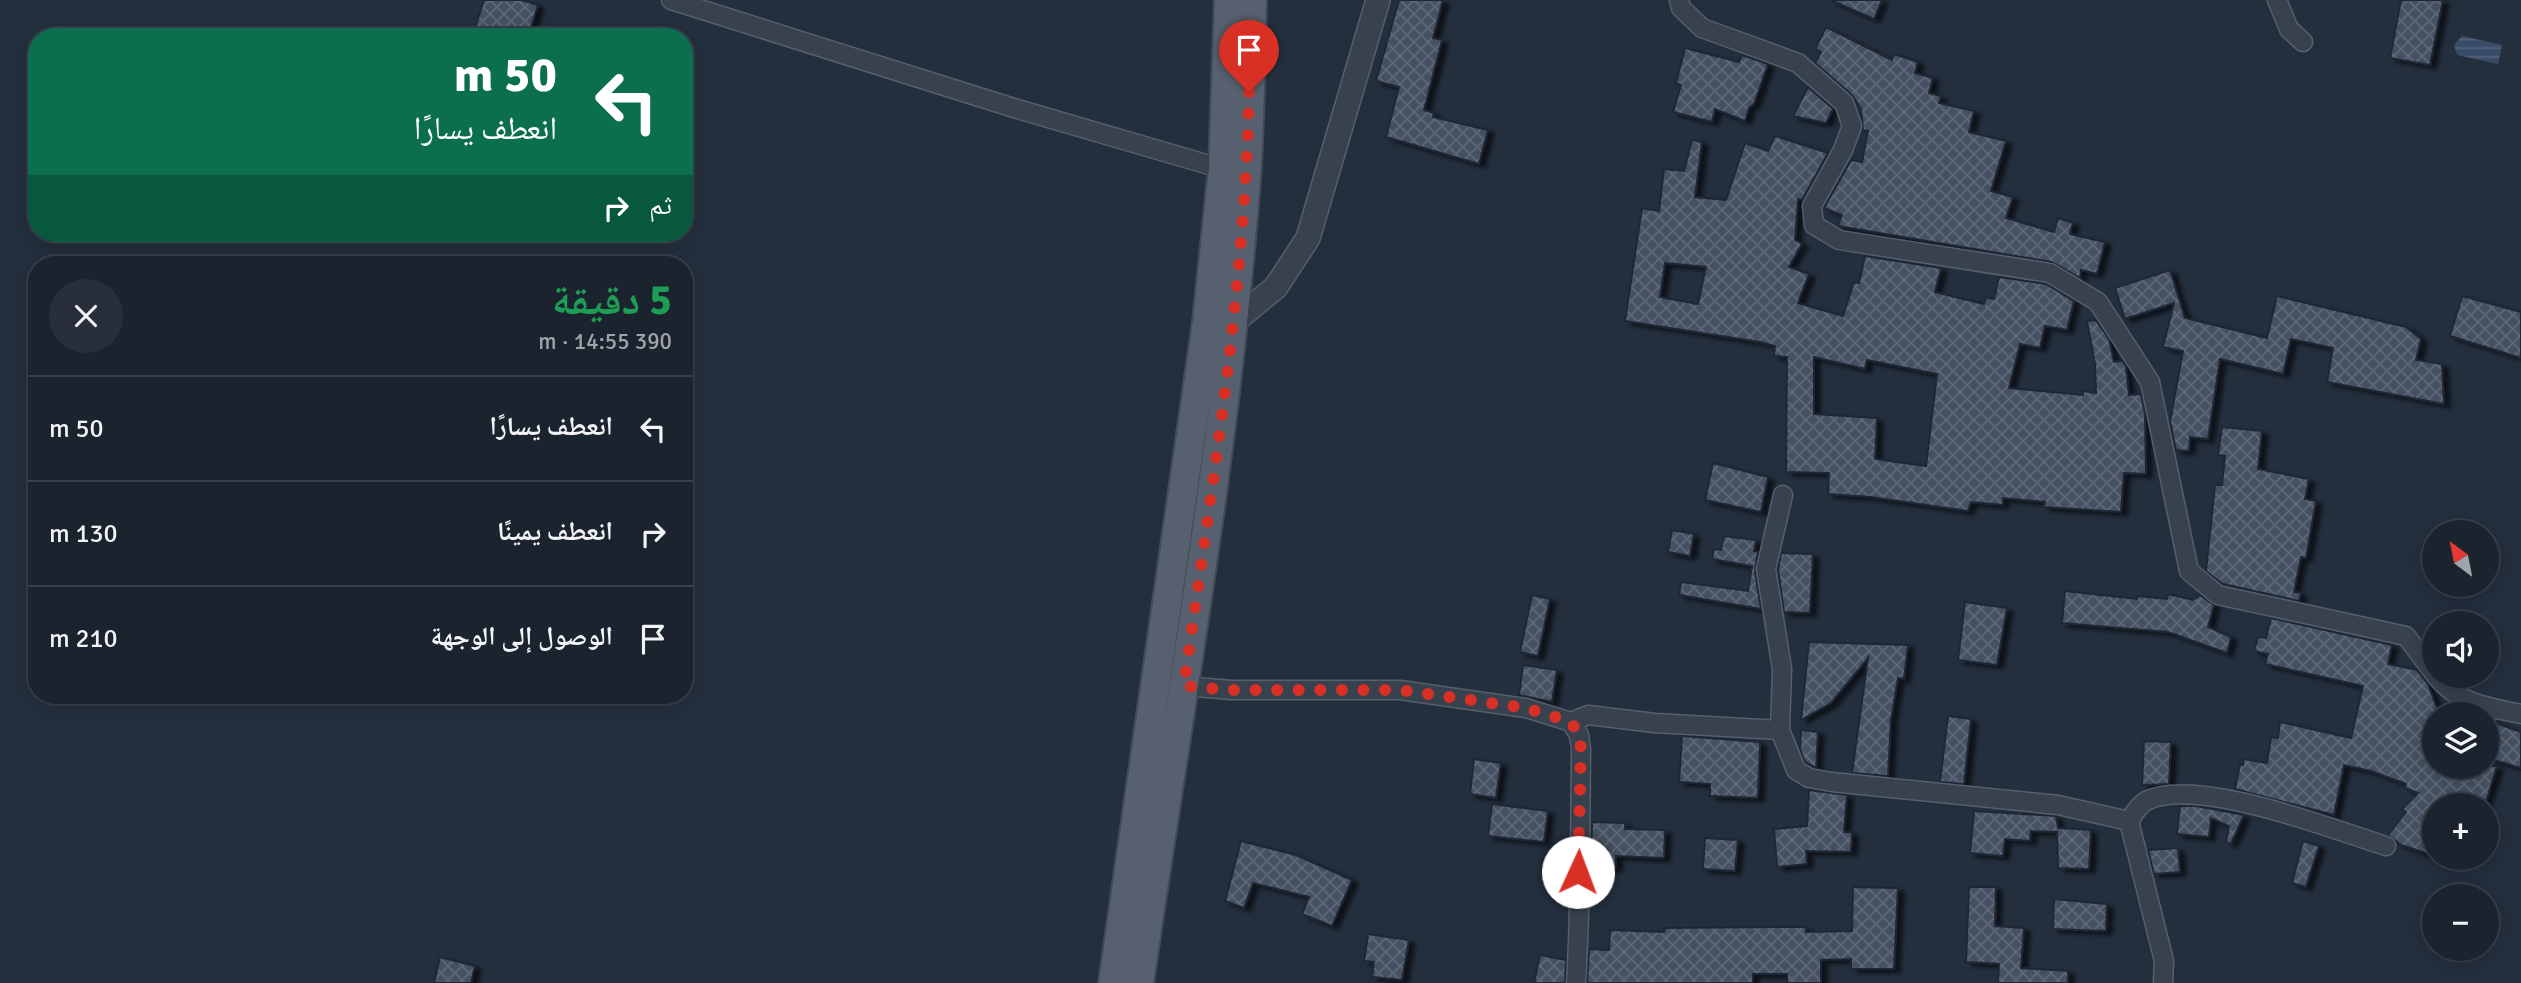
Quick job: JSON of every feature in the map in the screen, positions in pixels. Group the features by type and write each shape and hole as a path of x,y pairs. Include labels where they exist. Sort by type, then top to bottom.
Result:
{"main road":[{"path":"1113,983 1184,686 1219,323 1229,0"},
{"path":"1139,983 1144,860 1219,323 1247,165 1252,0"}],"street":[{"path":"671,0 975,96 1223,169"},
{"path":"1219,323 1276,287 1308,238 1378,0"},
{"path":"1679,0 1681,8 1702,28 1798,63 1844,103 1852,126 1843,150 1812,206 1814,225 1839,240 2050,273 2098,302 2150,382 2189,571 2218,595 2406,636 2422,657"},
{"path":"2277,0 2289,29 2303,42"},
{"path":"1783,495 1766,569 1782,668 1780,730 1796,771 1809,778 1877,789 1912,788 1934,793 2058,805 2129,821"},
{"path":"1184,686 1231,690 1400,690 1526,708 1571,722 1588,715 1655,723 1780,730"},
{"path":"2446,688 2471,703 2521,714"},
{"path":"1571,722 1579,735 1581,749 1578,872 1580,918 1576,983"},
{"path":"2129,821 2145,802 2176,794 2204,796 2263,808 2386,846"},
{"path":"2129,821 2164,961 2163,983"}],"water":[{"path":"2462,36 2502,45 2498,64 2457,55 2454,45"}],"building":[{"path":"484,0 522,0 538,5 531,28 475,28"},
{"path":"1399,0 1443,0 1433,38 1442,40 1424,110 1434,113 1433,117 1488,130 1479,164 1386,137 1399,87 1376,81"},
{"path":"1830,0 1882,0 1874,19"},
{"path":"2401,0 2443,0 2430,65 2390,58"},
{"path":"1826,27 1892,60 1894,54 1918,62 1915,73 1933,78 1929,93 1941,96 1939,103 1974,111 1969,132 2006,141 1991,191 2013,197 2006,218 2054,232 2058,218 2073,223 2070,234 2105,242 2097,274 2081,270 2080,278 2052,262 1838,226 1842,215 1824,208 1851,160 1862,162 1868,131 1863,130 1861,109 1852,95 1815,63 1821,52 1815,49"},
{"path":"1685,48 1739,62 1742,55 1768,64 1745,121 1715,109 1712,122 1673,112 1681,85 1676,83"},
{"path":"1808,87 1833,109 1826,123 1793,116"},
{"path":"1775,136 1828,153 1802,200 1798,199 1795,240 1802,244 1789,267 1809,274 1798,303 1843,316 1854,282 1859,283 1865,256 1941,268 1935,292 1984,304 1986,297 1994,299 1999,277 2046,284 2074,301 2067,330 2045,326 2040,348 2020,344 2009,388 2083,395 2083,391 2096,393 2095,364 2087,321 2096,320 2109,339 2114,362 2123,361 2126,367 2129,395 2141,394 2145,414 2146,474 2124,473 2121,512 2044,507 2045,502 2003,498 2003,505 1971,502 1968,511 1871,497 1828,494 1829,473 1786,472 1787,357 1774,356 1775,346 1625,321 1642,208 1659,211 1664,169 1684,171 1692,140 1702,142 1695,197 1726,200 1745,143 1768,151","holes":["1665,263 1706,267 1698,304 1660,297","1814,357 1865,369 1867,360 1937,374 1926,466 1875,459 1877,418 1814,414"]},
{"path":"2170,270 2185,318 2267,338 2277,296 2406,327 2421,339 2416,360 2442,364 2444,404 2327,382 2333,348 2291,339 2283,374 2220,359 2208,439 2190,437 2189,451 2176,450 2170,422 2183,351 2163,347 2174,303 2125,319 2115,288"},
{"path":"2462,296 2521,312 2521,358 2450,336"},
{"path":"2222,427 2262,431 2258,469 2309,479 2305,499 2316,501 2306,558 2301,557 2294,592 2301,593 2299,601 2223,584 2206,571 2215,485 2222,485 2225,456 2218,455"},
{"path":"1713,463 1768,477 1761,512 1705,500"},
{"path":"1672,530 1694,534 1690,556 1668,552"},
{"path":"1724,536 1756,540 1754,551 1758,552 1755,571 1761,609 1679,595 1681,582 1748,591 1752,566 1712,559 1714,549 1721,550"},
{"path":"1781,553 1813,554 1810,613 1784,612 1778,569"},
{"path":"2065,591 2137,599 2138,596 2167,599 2168,594 2193,600 2200,595 2214,605 2208,627 2231,637 2227,653 2168,632 2062,623"},
{"path":"1532,595 1550,599 1538,656 1520,652"},
{"path":"1965,602 2007,608 1997,665 1958,660"},
{"path":"2271,618 2392,645 2388,664 2417,670 2422,676 2422,688 2429,688 2435,702 2422,702 2422,779 2493,779 2489,793 2422,793 2422,852 2401,845 2388,835 2406,812 2402,809 2418,793 2405,788 2406,784 2371,771 2344,765 2334,815 2235,789 2240,764 2243,765 2244,759 2267,763 2271,737 2278,738 2280,722 2351,738 2363,686 2265,664 2268,654 2254,651 2258,637 2266,638"},
{"path":"1809,642 1908,645 1904,679 1898,678 1891,720 1888,776 1852,773 1868,658 1831,703 1801,720"},
{"path":"1523,665 1557,670 1552,702 1519,695"},
{"path":"1948,716 1971,719 1964,784 1940,782"},
{"path":"2499,724 2521,732 2521,768 2499,762"},
{"path":"1801,730 1818,732 1816,768 1805,762 1800,749"},
{"path":"1682,736 1760,742 1758,798 1710,796 1710,784 1679,782"},
{"path":"2144,741 2171,742 2169,784 2142,785"},
{"path":"1474,759 1501,763 1496,798 1470,794"},
{"path":"1809,790 1847,795 1844,832 1852,832 1851,852 1806,851 1807,864 1777,867 1774,829 1807,826"},
{"path":"1492,804 1548,811 1544,842 1488,836"},
{"path":"2180,806 2196,806 2244,815 2231,844 2226,842 2229,826 2211,818 2209,837 2177,834"},
{"path":"1974,811 2056,816 2058,828 2091,830 2089,869 2058,868 2057,832 2031,831 2030,841 2005,839 2003,856 1970,853"},
{"path":"1592,822 1625,823 1625,829 1665,830 1664,858 1616,856 1616,868 1591,867"},
{"path":"1705,838 1738,840 1735,871 1703,869"},
{"path":"1241,841 1296,855 1352,880 1332,926 1302,914 1309,897 1253,883 1244,908 1225,901"},
{"path":"2303,841 2319,846 2306,887 2292,883"},
{"path":"2178,848 2180,872 2154,874 2148,850"},
{"path":"1853,887 1898,888 1894,969 1851,969 1851,959 1821,960 1821,983 1787,983 1787,974 1753,974 1753,983 1587,983 1589,949 1609,950 1610,930 1664,932 1665,928 1806,927 1806,932 1852,931"},
{"path":"1969,887 1996,887 1995,926 2024,928 2021,968 2068,971 2068,983 1998,983 1999,964 1966,962"},
{"path":"2054,899 2107,904 2106,931 2053,929"},
{"path":"1368,934 1409,940 1402,980 1372,977 1374,962 1364,961"},
{"path":"1540,955 1566,960 1565,983 1534,983"},
{"path":"440,957 475,966 471,983 434,983"}],"route":[{"path":"1249,92 1247,165 1231,324 1184,686 1231,690 1400,690 1526,708 1553,714 1571,722 1579,735 1581,749 1578,872"}]}
